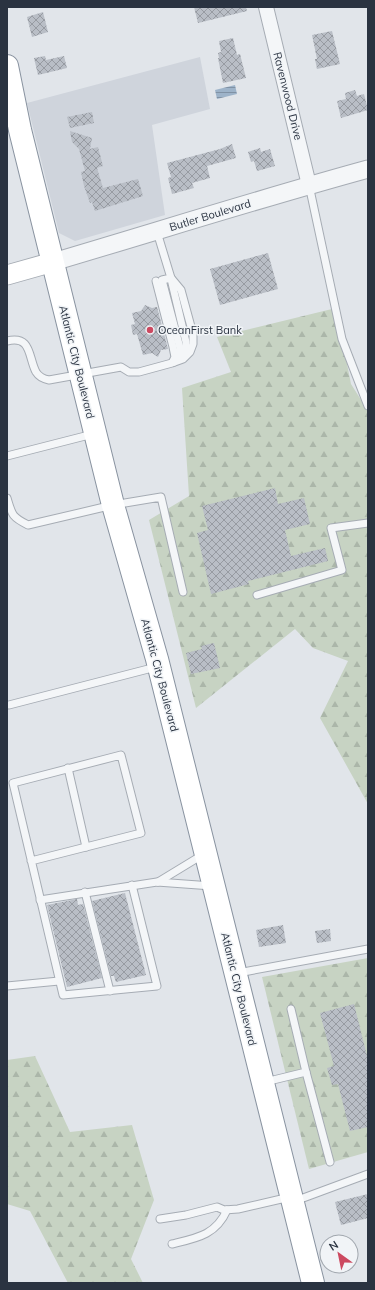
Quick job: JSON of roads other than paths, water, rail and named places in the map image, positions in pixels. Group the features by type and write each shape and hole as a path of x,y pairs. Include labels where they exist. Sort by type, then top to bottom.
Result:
{"highway":[{"name":"Atlantic City Boulevard","path":"7,66 17,130 53,262 112,505 159,666 314,1283"}],"main road":[{"path":"7,275 53,262"}],"street":[{"name":"Ravenwood Drive","path":"266,7 310,185"},
{"name":"Butler Boulevard","path":"53,262 368,169"}],"lane":[{"path":"310,185 342,339 368,406"},
{"path":"7,341 16,340 24,343 30,350 36,372 42,378 49,380 121,367 129,372 140,372 183,359 190,352 193,344 193,334 181,290 171,278 157,232"},
{"path":"171,278 159,280 180,348 179,357 172,363"},
{"path":"7,456 95,434"},
{"path":"7,498 11,512 16,519 28,525 112,505 161,497 183,592"},
{"path":"257,595 342,570 331,528 368,523"},
{"path":"9,705 159,666"},
{"path":"31,861 141,833 121,755 13,783 31,861 40,900 59,981 62,995 157,986 132,885"},
{"path":"68,768 86,847"},
{"path":"157,882 206,853"},
{"path":"40,900 157,882 214,887"},
{"path":"85,892 110,990"},
{"path":"236,974 368,948"},
{"path":"7,986 59,981"},
{"path":"291,1009 330,1162"},
{"path":"263,1082 306,1072"},
{"path":"160,1219 186,1215 217,1207 227,1210 238,1209 292,1199 368,1174"},
{"path":"172,1244 195,1238 210,1232 222,1220 227,1210"}],"water":[{"path":"235,85 237,94 217,99 215,90"}],"place":[{"name":"OceanFirst Bank","path":"150,330"}]}
